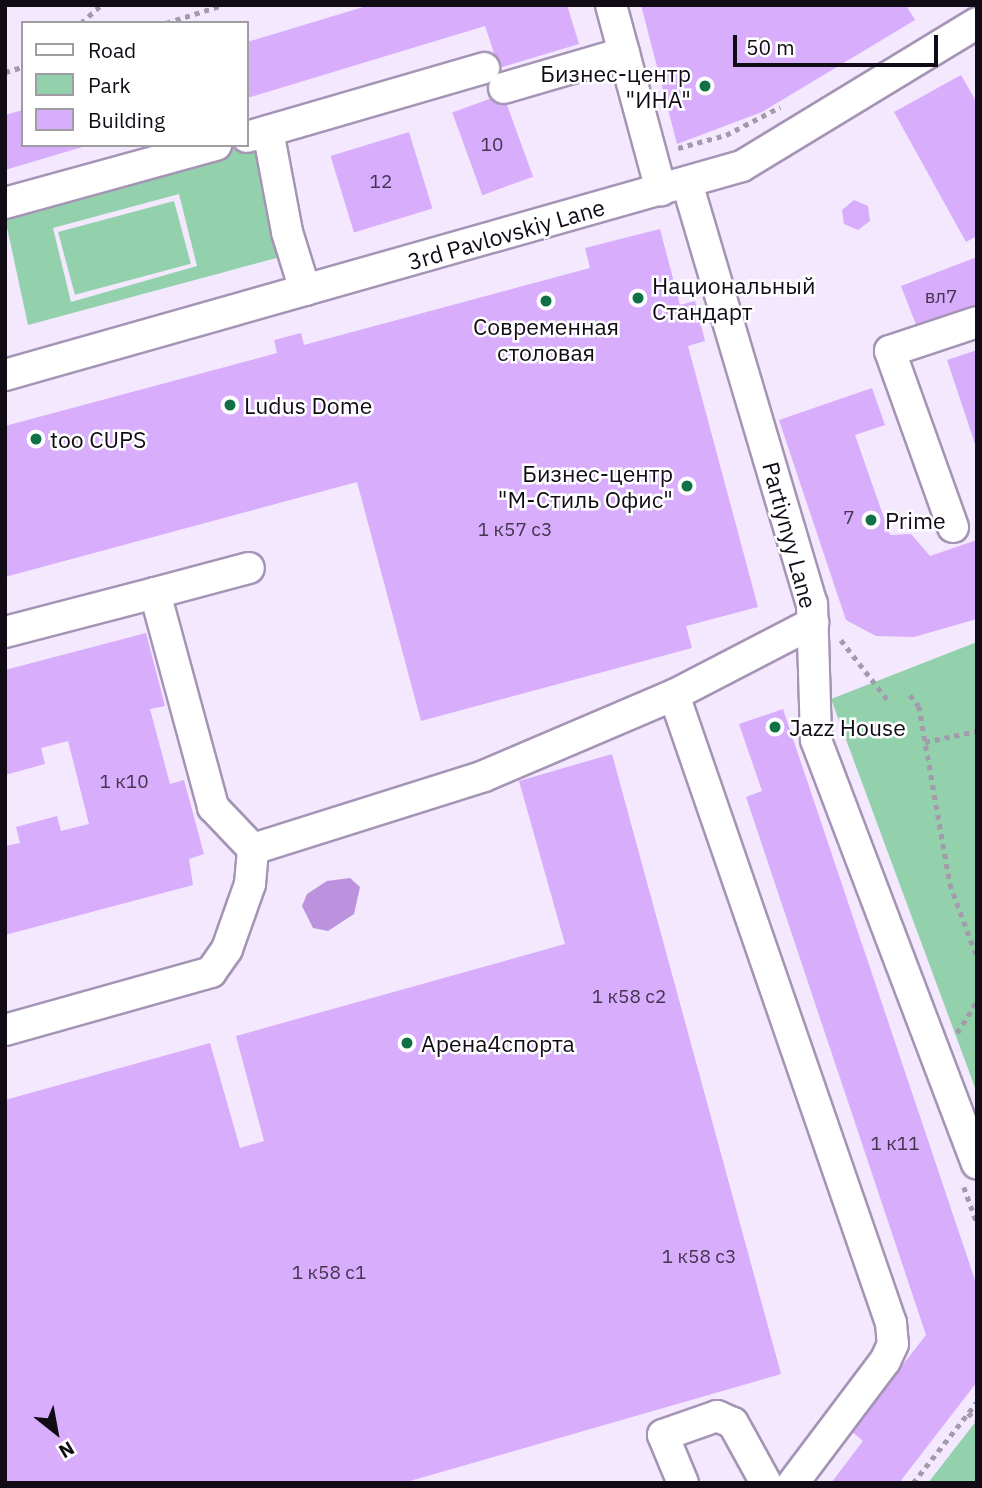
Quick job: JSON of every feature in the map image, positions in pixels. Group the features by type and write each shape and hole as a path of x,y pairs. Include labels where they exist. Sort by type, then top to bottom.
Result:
{"street":[{"name":"Partiynyy Lane","path":"611,5 650,157 674,187 813,614 816,740 977,1163"},
{"name":"3rd Pavlovskiy Lane","path":"5,375 742,166 977,23"},
{"path":"305,290 258,134 494,78 624,53"},
{"path":"5,203 209,147"},
{"path":"953,527 890,351 977,322"},
{"path":"5,632 250,568"},
{"path":"5,1030 211,972 227,949 250,884 253,849 214,807 155,593"},
{"path":"253,849 400,806 674,695 813,614"},
{"path":"674,695 891,1323 893,1344 885,1361 793,1483"},
{"path":"683,1483 663,1435 717,1416 733,1423 766,1483"}],"path":[{"path":"83,21 101,5"},
{"path":"172,21 223,5"},
{"path":"650,157 726,135 789,101"},
{"path":"813,614 890,703"},
{"path":"910,695 919,706 950,884 977,957"},
{"path":"925,742 977,731"},
{"path":"914,1483 977,1402"},
{"path":"968,1413 977,1420"}],"green space":[{"path":"252,144 284,256 28,325 5,218","holes":["179,194 197,266 71,302 53,228"]},
{"path":"174,201 191,264 75,295 58,232"},
{"path":"977,642 977,1093 831,699"},
{"path":"977,1420 977,1483 928,1483"}],"shaded area":[{"path":"350,878 360,887 354,914 328,931 313,928 302,906 307,894 327,881"}],"building":[{"path":"370,5 567,5 579,44 499,68 485,26 248,98 248,42"},
{"path":"641,5 906,5 915,20 762,112 677,144"},
{"path":"961,75 977,103 977,236 966,242 894,112"},
{"path":"503,94 533,177 482,195 452,112"},
{"path":"21,111 21,147 83,147 5,170 5,115"},
{"path":"409,132 432,209 354,232 331,156"},
{"path":"854,200 868,206 870,221 858,230 844,224 842,210"},
{"path":"660,229 680,305 695,301 705,341 688,346 758,607 686,626 692,648 421,721 357,482 5,577 5,426 277,353 274,340 301,333 304,345 590,268 585,248"},
{"path":"977,257 977,308 918,330 901,286"},
{"path":"977,350 977,447 976,447 947,360"},
{"path":"872,388 885,425 855,435 890,535 911,534 930,556 977,540 977,619 914,637 876,636 846,620 779,420"},
{"path":"146,633 165,706 150,709 170,784 184,780 204,854 189,859 193,885 5,935 5,846 20,843 16,827 57,816 61,831 89,824 68,741 41,748 45,764 5,775 5,670"},
{"path":"783,709 977,1286 977,1382 899,1483 831,1483 863,1441 851,1431 926,1335 746,797 762,791 739,724"},
{"path":"612,754 781,1374 403,1483 5,1483 5,1100 210,1043 240,1148 264,1141 236,1036 565,944 519,781"}],"place":[{"name":"Бизнес-центр \"ИНА\"","path":"705,86"},
{"name":"Национальный Стандарт","path":"638,298"},
{"name":"Современная столовая","path":"546,301"},
{"name":"Ludus Dome","path":"230,405"},
{"name":"too CUPS","path":"36,439"},
{"name":"Бизнес-центр \"М-Стиль Офис\"","path":"687,486"},
{"name":"Prime","path":"871,520"},
{"name":"Jazz House","path":"775,727"},
{"name":"Арена4спорта","path":"407,1043"}]}
